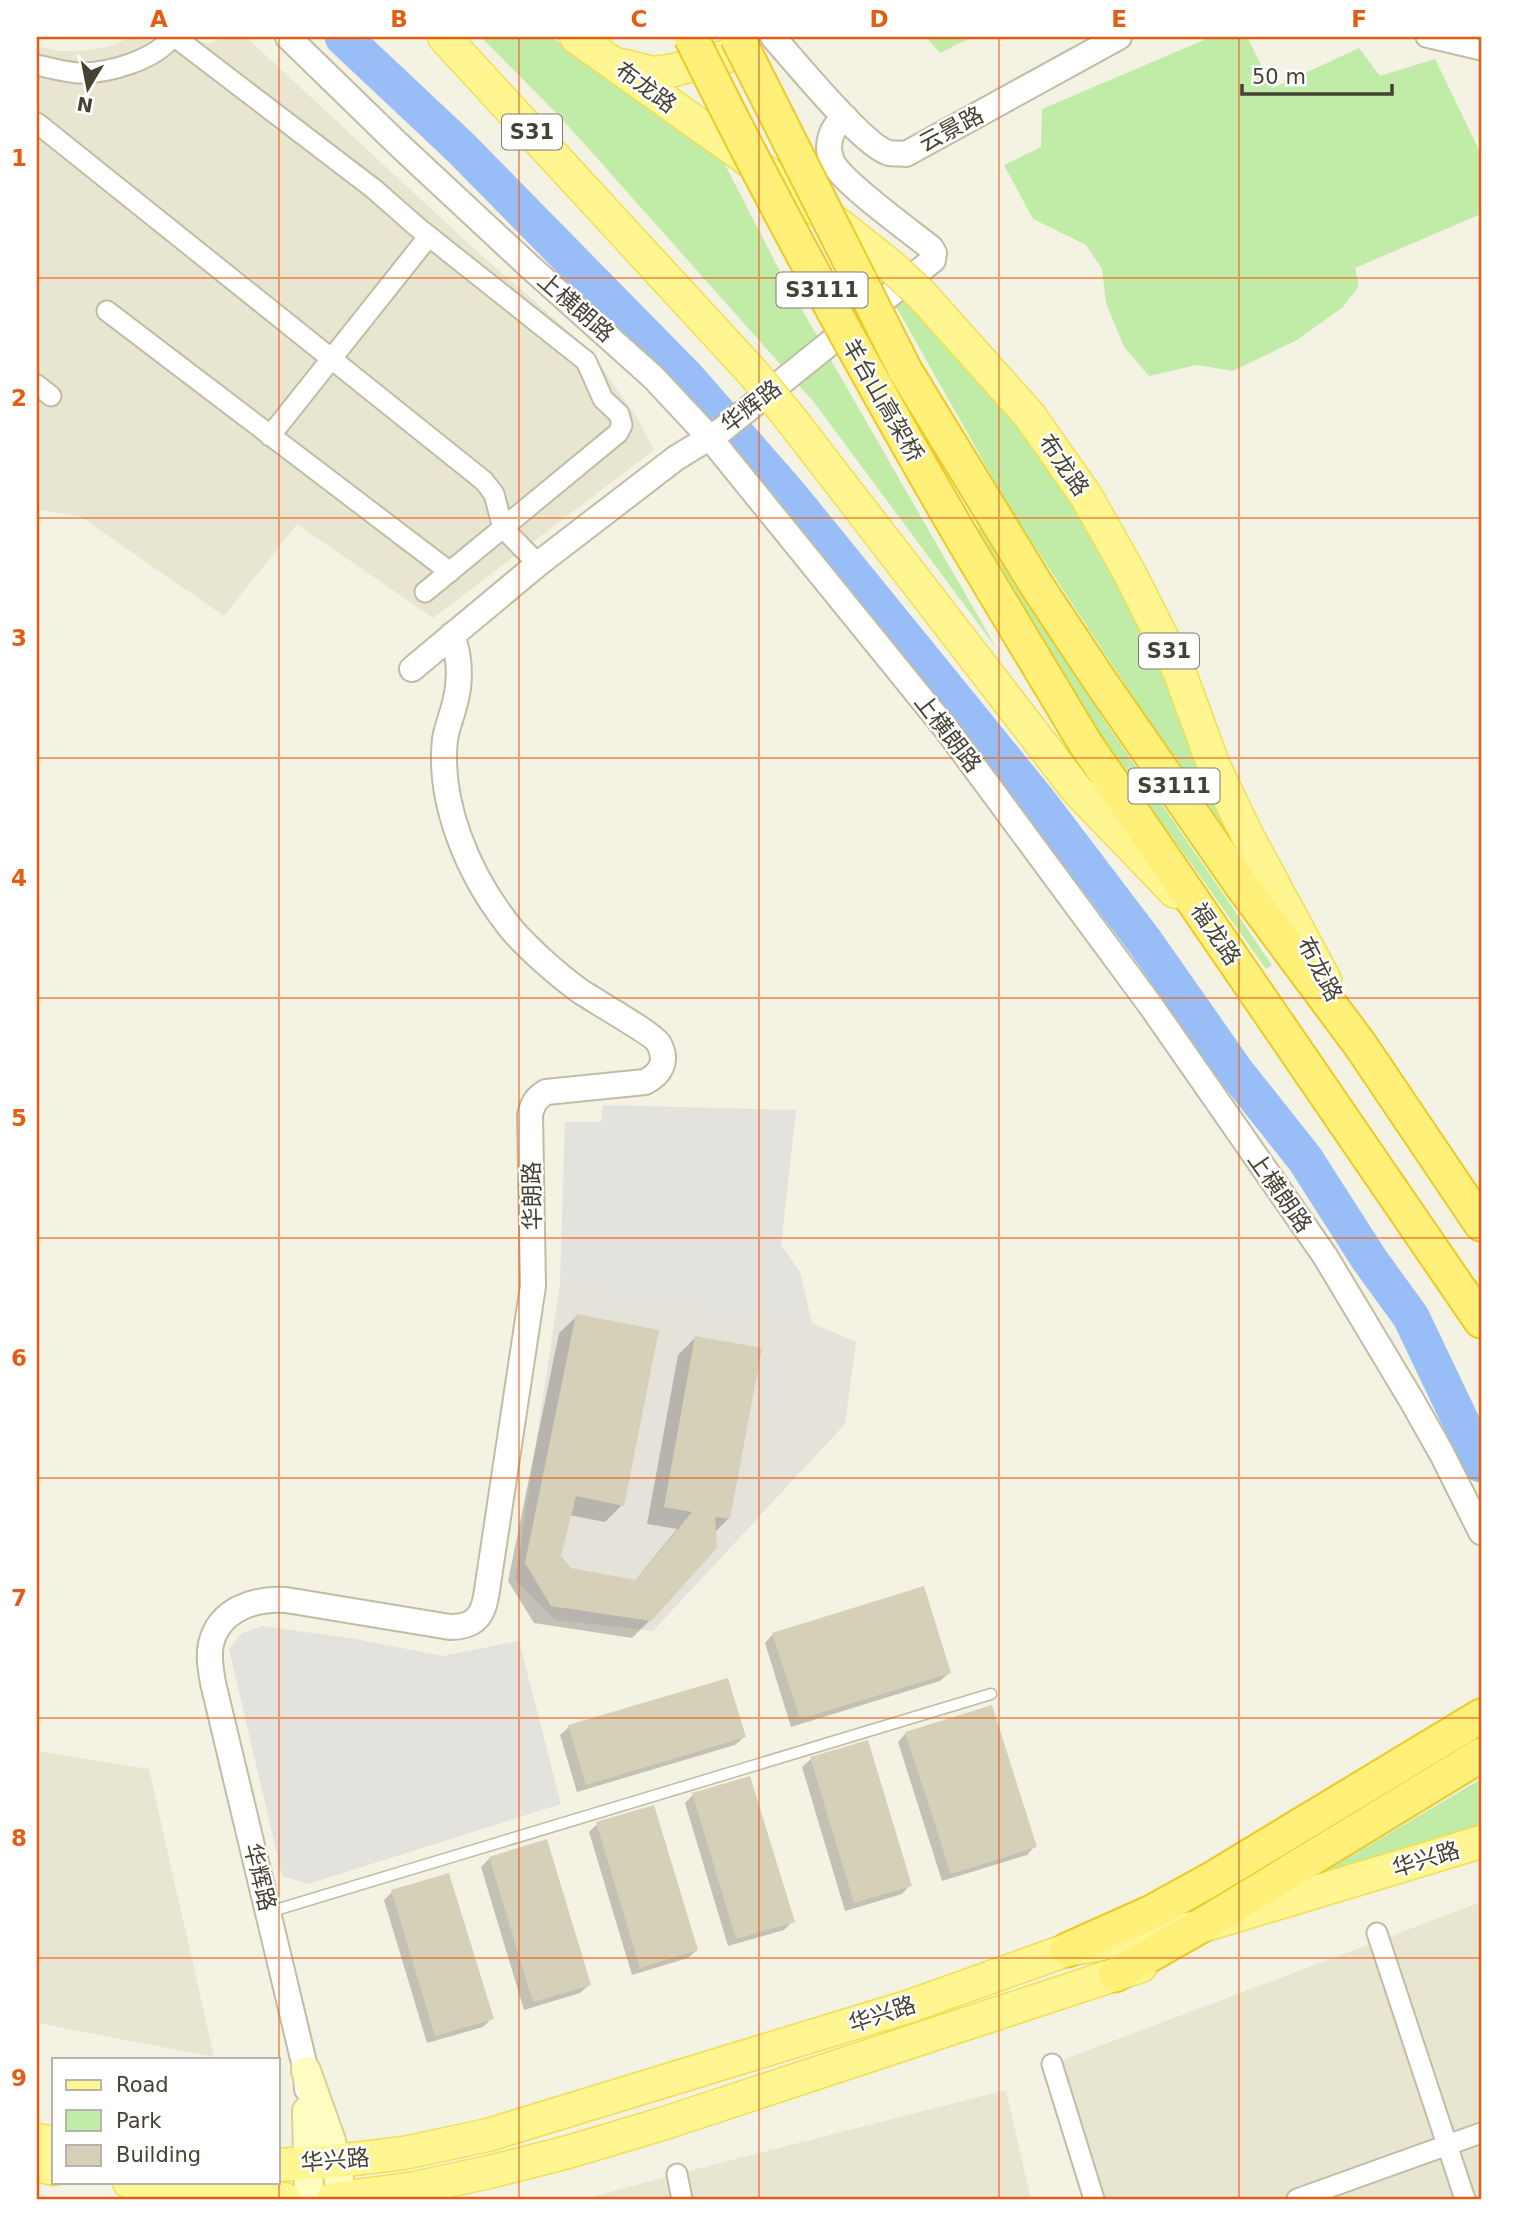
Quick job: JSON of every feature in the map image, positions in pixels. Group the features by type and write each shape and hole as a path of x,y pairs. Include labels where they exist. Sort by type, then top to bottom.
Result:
{"highway":[{"name":"羊台山高架桥","path":"691,37 774,203 860,362 962,538"},
{"name":"羊台山高架桥","path":"747,42 906,372 1037,586 1100,681 1241,886 1361,1046"},
{"name":"福龙路","path":"962,538 1086,743 1481,1321"},
{"name":"S31","path":"1361,1046 1481,1223"},
{"path":"1067,1950 1152,1912 1210,1880 1481,1716"},
{"path":"1115,1975 1199,1927 1481,1755"}],"main road":[{"name":"S31","path":"444,37 754,374 1077,790 1215,933"},
{"name":"布龙路","path":"576,37 838,224 891,265 920,293 1030,416 1086,496 1129,572 1179,671 1214,766 1247,835 1361,1046"},
{"path":"613,63 653,73 670,71 747,42"},
{"path":"725,144 720,132 718,112 727,76 747,42"},
{"path":"1459,1190 1481,1214"},
{"name":"华兴路","path":"308,2163 404,2152 488,2135 910,2006 1067,1950 1199,1927 1481,1842"},
{"name":"华兴路","path":"333,2199 415,2188 489,2172 635,2132 1250,1932 1481,1864"},
{"name":"华辉路","path":"306,2071 318,2098 308,2163"},
{"name":"华辉路","path":"307,2111 309,2199"},
{"name":"华辉路","path":"308,2163 343,2199"},
{"name":"华兴路","path":"148,2184 284,2199"}],"street":[{"path":"37,65 82,73 118,66 140,61 154,54 174,37 374,189 586,361 603,399 619,414 622,425 618,433 425,592"},
{"name":"上横朗路","path":"288,37 529,266 653,377 723,429 1151,1006 1325,1256 1418,1412 1481,1532"},
{"name":"云景路","path":"773,37 845,117 876,146 889,153 906,154 1119,37"},
{"path":"1426,37 1481,50"},
{"name":"华辉路","path":"412,669 538,564 676,458 723,429 933,260 931,247 852,184 833,163 829,151 831,135 845,117"},
{"path":"37,123 490,486 503,528 538,564"},
{"path":"270,436 429,236"},
{"path":"107,311 450,572"},
{"name":"华朗路","path":"213,1683 209,1661 214,1636 224,1620 250,1602 286,1600 450,1627 470,1625 481,1615 486,1597 533,1286 530,1115 536,1098 546,1092 645,1082 656,1077 663,1065 664,1057 658,1041 579,990 507,923 484,888 465,850 450,807 444,774 445,738 459,683 457,653 452,635"},
{"name":"华辉路","path":"213,1683 306,2071 307,2111"},
{"path":"1377,1933 1465,2199"},
{"path":"1052,2064 1094,2199"},
{"path":"1297,2199 1481,2133"},
{"path":"677,2175 682,2199"}],"lane":[{"path":"269,1913 991,1694"}],"shaded area":[{"path":"228,37 246,37 470,245 590,350 639,421 654,450 433,618 297,524 224,616 81,517 37,509 37,46 58,51 80,51 107,47 127,39 210,43"},
{"path":"603,1105 796,1110 781,1245 800,1272 812,1323 730,1313 560,1285 565,1122 601,1122"},
{"path":"560,1285 730,1313 812,1323 856,1342 845,1424 653,1631 555,1620 515,1580"},
{"path":"262,1626 356,1639 443,1656 519,1641 561,1804 308,1884 282,1876 229,1649 242,1633"},
{"path":"37,1751 149,1769 214,2057 37,2023"},
{"path":"1481,1902 1481,2199 1094,2199 1052,2064"},
{"path":"1006,2090 1031,2199 584,2199 677,2174"}],"green space":[{"path":"481,37 550,37 704,124 782,275 997,649 813,401 563,120"},
{"path":"926,37 972,37 940,53"},
{"path":"1211,37 1247,37 1273,88 1359,48 1380,76 1435,59 1481,154 1481,214 1355,268 1359,286 1343,307 1297,340 1233,371 1197,365 1149,376 1124,347 1106,303 1102,269 1086,245 1033,219 1004,165 1041,147 1042,109"},
{"path":"877,273 909,302 1019,423 1086,519 1153,636 1279,911 1200,799 1011,510"},
{"path":"980,528 1110,729 1272,965 1266,969 1069,692 968,535"},
{"path":"1481,1779 1481,1831 1307,1882"}],"building":[{"path":"576,1314 659,1330 624,1506 576,1496 561,1556 571,1568 636,1580 692,1512 664,1507 695,1336 762,1348 730,1519 715,1517 717,1548 651,1621 551,1606 525,1563"},
{"path":"924,1586 951,1673 800,1719 772,1633"},
{"path":"728,1678 746,1737 586,1785 568,1725"},
{"path":"992,1705 1037,1847 951,1874 905,1732"},
{"path":"868,1740 912,1886 854,1903 810,1757"},
{"path":"750,1776 795,1922 736,1939 692,1793"},
{"path":"654,1805 698,1950 640,1968 596,1822"},
{"path":"547,1839 591,1985 533,2002 489,1857"},
{"path":"449,1873 494,2019 435,2036 391,1890"}],"waterway":[{"path":"343,37 461,148 687,378 790,496 1037,800 1145,942 1236,1072 1305,1159 1369,1259 1411,1317 1481,1464"}]}
